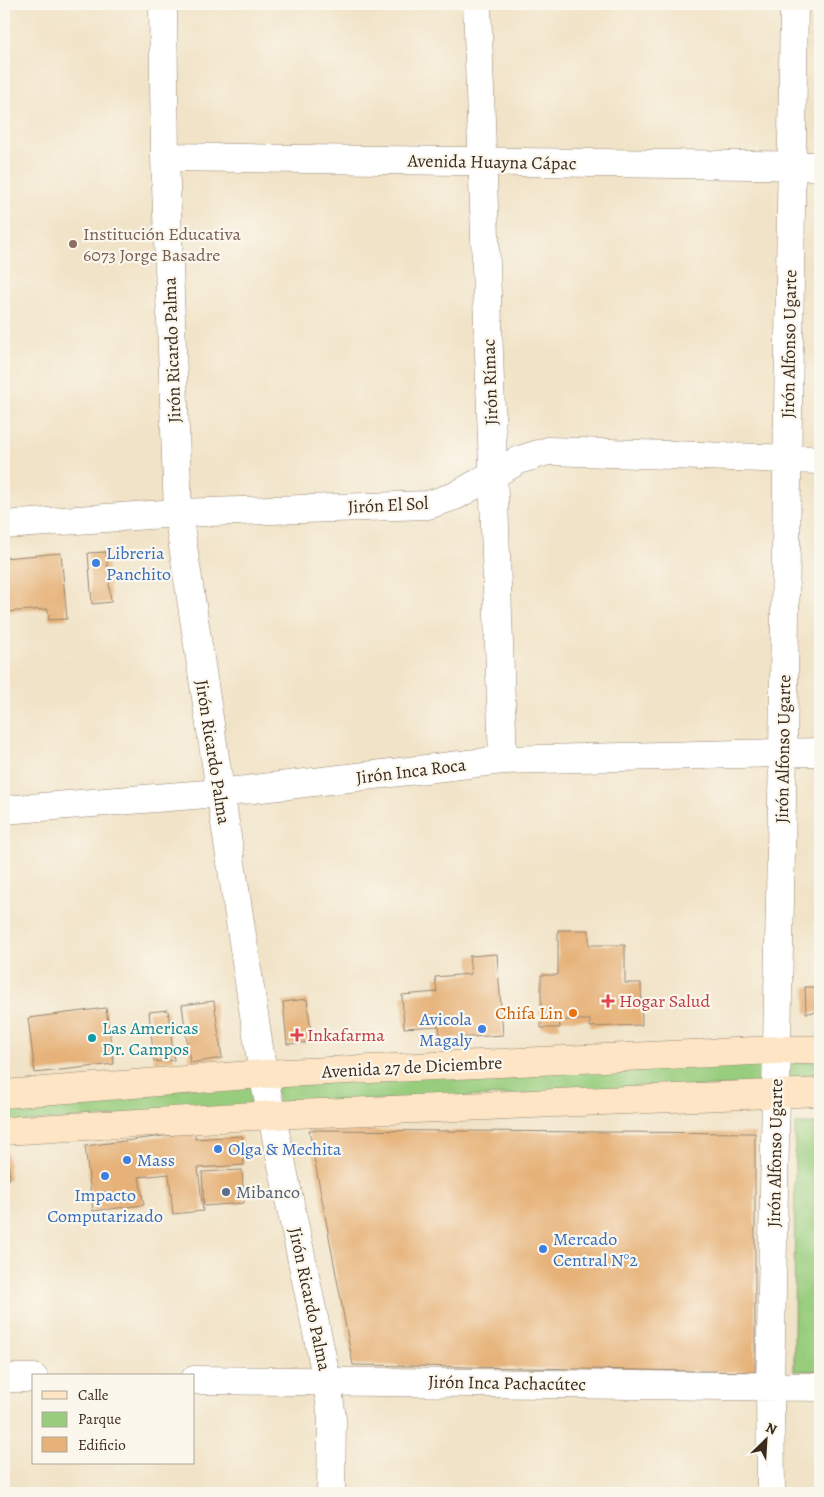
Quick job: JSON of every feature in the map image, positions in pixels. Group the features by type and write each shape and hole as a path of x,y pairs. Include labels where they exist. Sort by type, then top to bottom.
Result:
{"street":[{"name":"Jirón Ricardo Palma","path":"163,4 165,157 178,513 263,1074 327,1381 332,1419 331,1493"},
{"name":"Jirón Rímac","path":"477,4 503,760"},
{"name":"Jirón Alfonso Ugarte","path":"771,1493 770,1386 783,752 794,4"},
{"name":"Avenida Huayna Cápac","path":"165,157 820,166"},
{"name":"Jirón El Sol","path":"4,524 178,513 428,505 455,496 519,460 548,451 820,460"},
{"name":"Jirón Inca Roca","path":"4,810 219,793 503,760 820,752"},
{"name":"Avenida 27 de Diciembre","path":"4,1094 263,1074 777,1050 820,1050"},
{"path":"4,1131 272,1115 776,1092 820,1092"},
{"path":"4,1378 32,1378"},
{"name":"Jirón Inca Pachacútec","path":"195,1380 820,1387"}],"green space":[{"path":"766,1059 766,1084 278,1105 275,1083"},
{"path":"786,1062 820,1062 820,1083 784,1083"},
{"path":"257,1082 260,1108 4,1123 4,1101"},
{"path":"795,1124 820,1124 820,1371 794,1371"}],"building":[{"path":"106,552 111,602 92,604 88,553"},
{"path":"61,553 67,619 49,620 48,609 4,612 4,558"},
{"path":"558,930 589,930 589,945 625,945 625,983 641,983 642,1025 590,1027 590,1020 559,1020 560,1028 541,1028 541,975 558,975"},
{"path":"497,954 503,1035 440,1039 439,1026 404,1028 402,995 437,992 435,977 471,974 469,956"},
{"path":"805,987 820,987 820,1012 806,1013"},
{"path":"307,999 312,1042 287,1044 283,1002"},
{"path":"214,1001 222,1058 190,1063 182,1005"},
{"path":"106,1008 114,1064 35,1073 28,1018"},
{"path":"168,1010 174,1060 154,1062 149,1012"},
{"name":"Mercado Central N°2","path":"309,1130 755,1133 755,1372 353,1365"},
{"path":"195,1132 195,1139 242,1136 244,1165 198,1168 203,1211 173,1214 169,1174 139,1177 144,1205 93,1211 85,1146"},
{"path":"4,1151 7,1151 10,1179 4,1180"},
{"path":"242,1170 244,1203 204,1206 202,1172"}],"place":[{"name":"Institución Educativa 6073 Jorge Basadre","path":"73,244"},
{"name":"Libreria Panchito","path":"96,563"},
{"name":"Hogar Salud","path":"608,1001"},
{"name":"Chifa Lin","path":"573,1013"},
{"name":"Avicola Magaly","path":"482,1029"},
{"name":"Inkafarma","path":"297,1035"},
{"name":"Las Americas Dr. Campos","path":"92,1038"},
{"name":"Olga & Mechita","path":"218,1149"},
{"name":"Mass","path":"127,1160"},
{"name":"Impacto Computarizado","path":"105,1176"},
{"name":"Mibanco","path":"226,1192"},
{"name":"Mercado Central N°2","path":"543,1249"}]}
